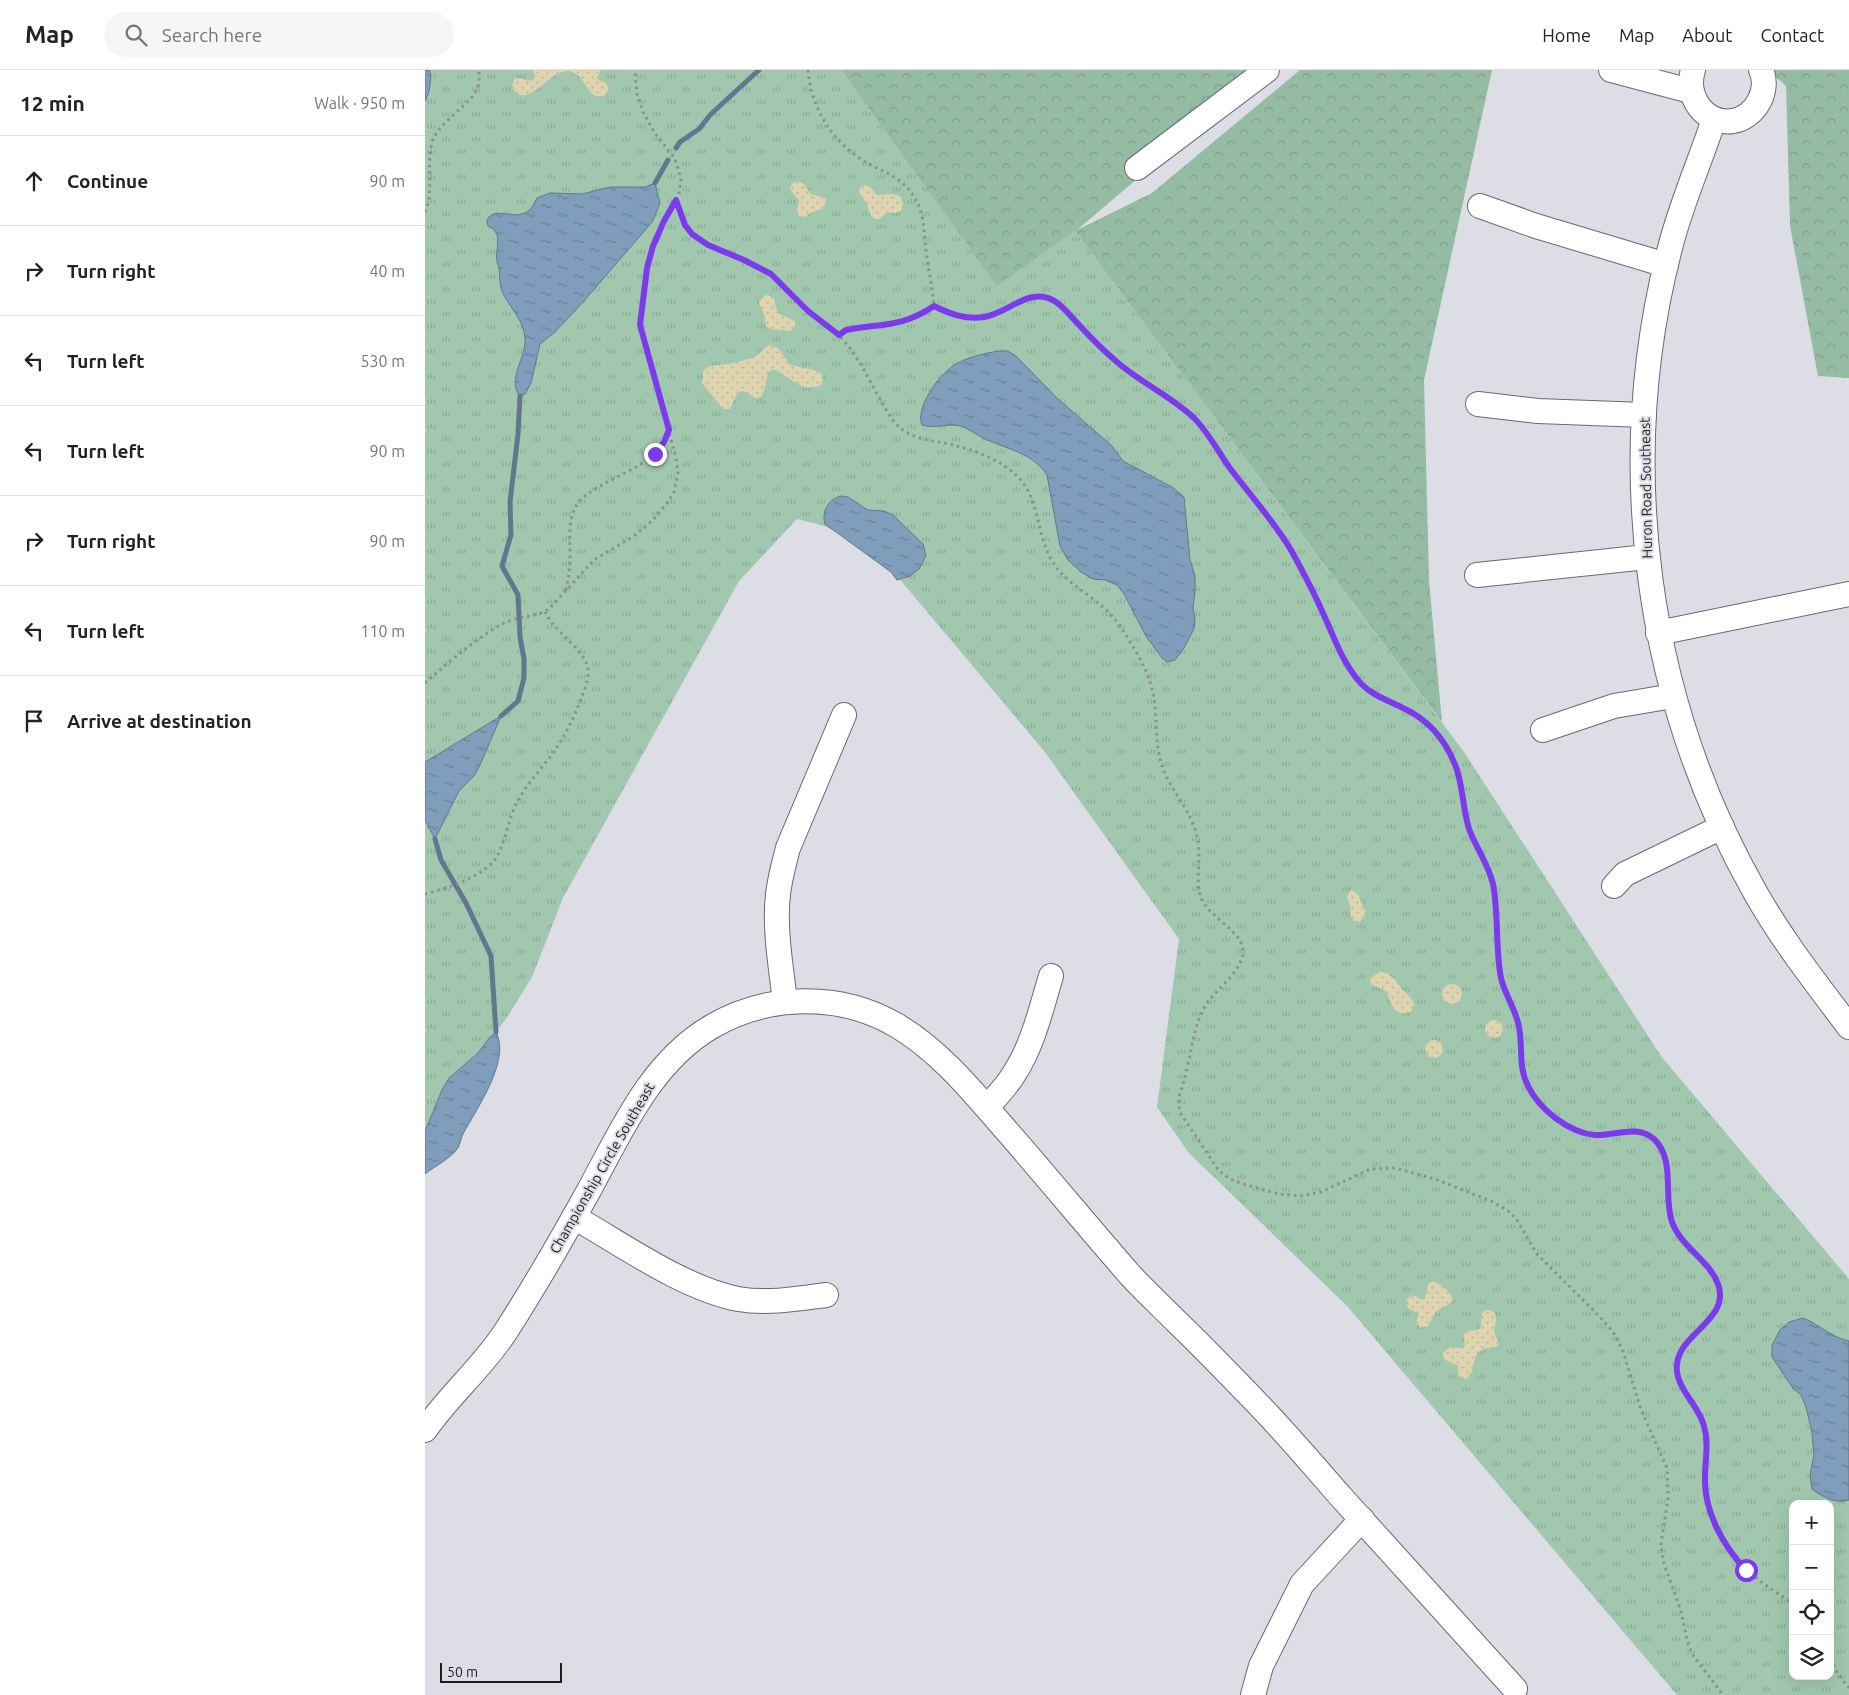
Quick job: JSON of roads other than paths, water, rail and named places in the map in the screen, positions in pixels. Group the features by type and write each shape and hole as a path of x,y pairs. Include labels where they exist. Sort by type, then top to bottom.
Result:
{"street":[{"path":"1137,168 1267,70"},
{"path":"1611,70 1692,80 1699,108 1714,119 1734,121 1751,113 1763,97 1764,78 1761,70"},
{"name":"Huron Road Southeast","path":"1714,119 1666,265 1651,343 1644,415 1643,477 1647,557 1658,632 1673,696 1693,758 1722,826 1754,891 1773,922 1793,953 1849,1027"},
{"path":"1480,206 1535,226 1666,265"},
{"path":"1478,404 1538,411 1644,415"},
{"path":"1477,576 1647,557"},
{"path":"1658,632 1849,594"},
{"path":"1543,730 1614,706 1673,696"},
{"path":"785,1002 777,919 782,871 788,848 844,715"},
{"path":"1614,886 1625,874 1722,826"},
{"path":"987,1107 1014,1075 1026,1054 1035,1031 1051,976"},
{"name":"Championship Circle Southeast","path":"425,1430 476,1371 505,1333 574,1217 638,1103 651,1082 674,1055 692,1039 712,1026 734,1015 768,1004 816,1001 852,1007 875,1014 896,1025 926,1046 987,1107 1134,1280 1258,1405 1515,1689"},
{"path":"574,1217 670,1272 715,1293 739,1299 764,1301 826,1295"},
{"path":"1253,1695 1261,1666 1302,1584 1362,1519"}],"water":[{"path":"425,70 430,71 430,79 425,101"},
{"path":"655,183 660,203 653,221 583,302 555,332 540,344 531,383 525,394 520,396 516,390 515,383 525,345 524,331 502,291 497,263 498,238 495,231 487,224 487,220 496,213 517,215 525,213 531,209 537,198 550,193 582,194 610,187 645,187"},
{"path":"998,351 1008,351 1016,356 1057,398 1112,446 1123,461 1172,487 1184,497 1190,560 1195,576 1193,608 1195,619 1194,629 1175,660 1167,662 1162,658 1146,636 1124,594 1117,585 1105,580 1093,579 1081,572 1068,560 1060,546 1047,475 1035,462 1019,452 985,439 961,426 922,425 922,410 925,401 929,393 947,371 969,358"},
{"path":"841,496 848,497 868,510 884,511 893,515 923,544 926,556 919,569 910,576 897,580 891,572 825,524 824,515 827,506"},
{"path":"501,716 480,765 474,776 459,791 435,839 425,820 425,762"},
{"path":"496,1032 499,1043 499,1056 496,1070 484,1098 455,1152 425,1174 425,1131 442,1090 449,1078 478,1053"},
{"path":"1803,1318 1835,1336 1849,1341 1849,1500 1829,1499 1812,1489 1810,1475 1814,1455 1812,1433 1806,1407 1801,1395 1792,1387 1772,1357 1772,1345 1780,1330 1789,1322"}],"waterway":[{"path":"676,148 680,142 699,129 711,114 759,70"},
{"path":"655,183 668,160"},
{"path":"501,716 518,701 524,678 518,595 502,566 511,535 510,502 518,434 520,396"},
{"path":"435,839 441,860 466,903 491,956 496,1032"}]}
